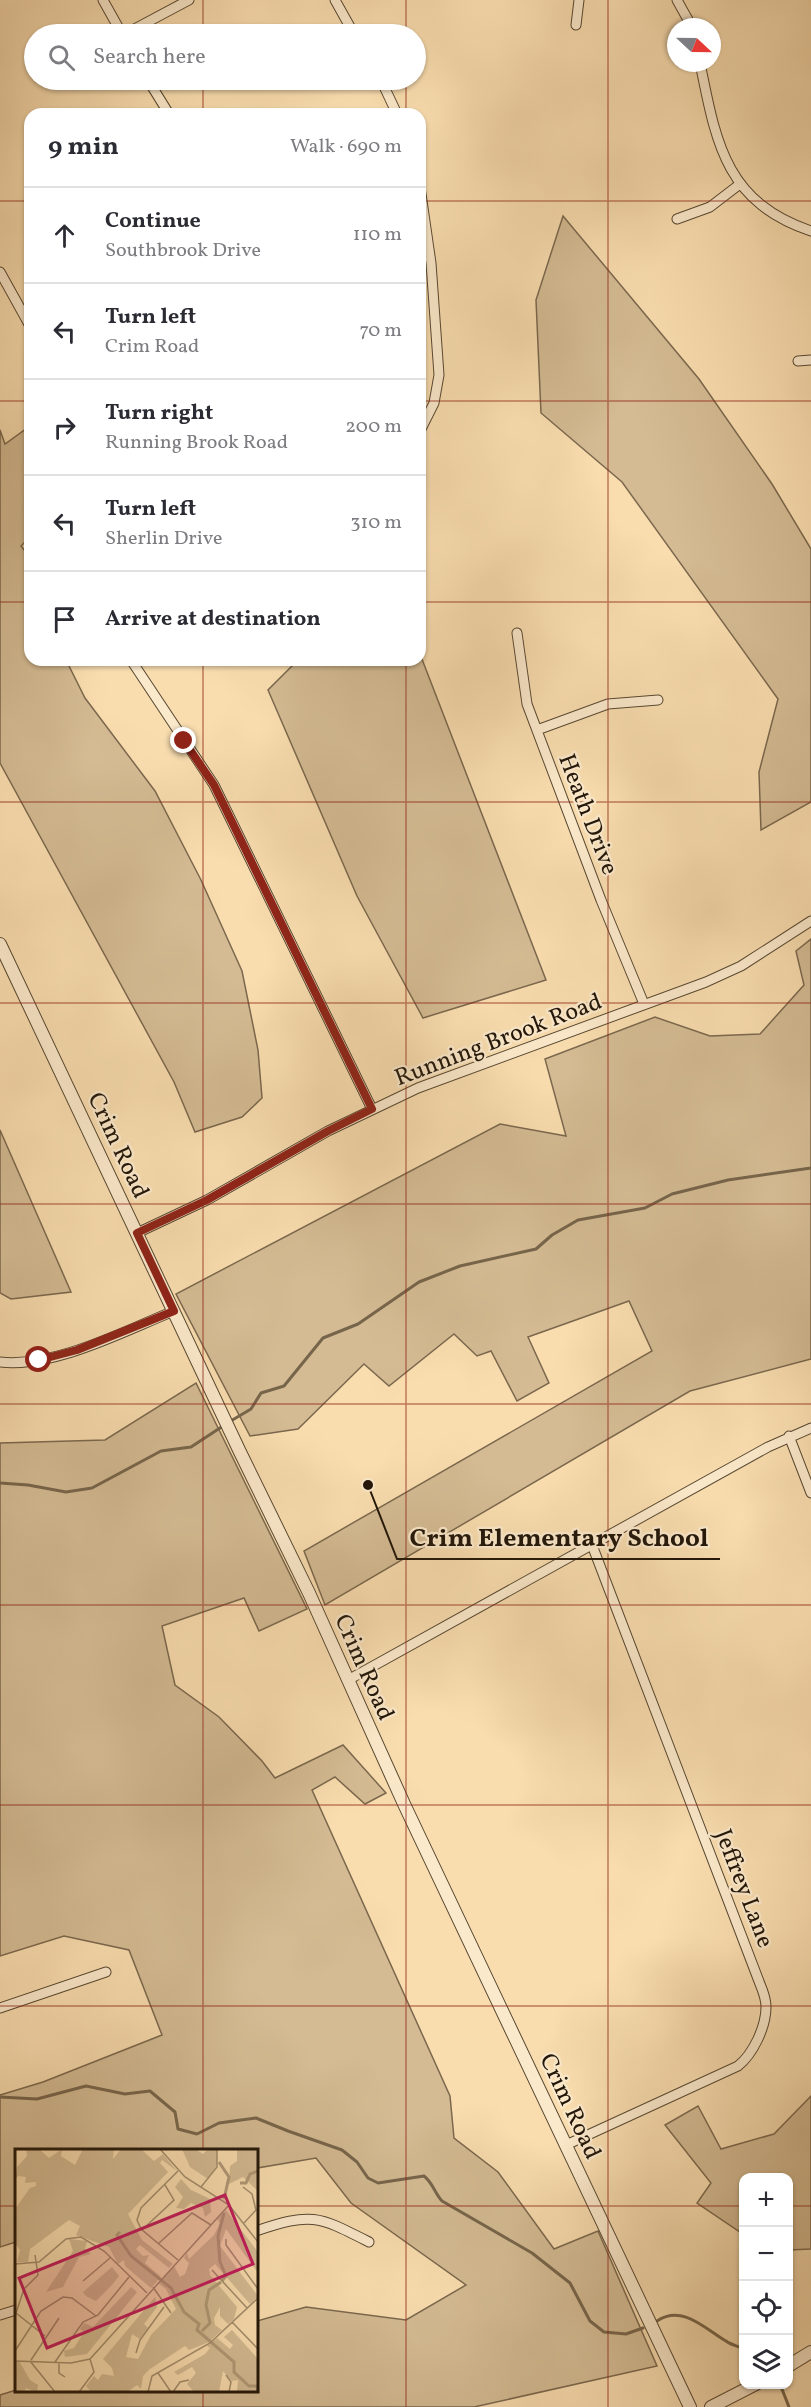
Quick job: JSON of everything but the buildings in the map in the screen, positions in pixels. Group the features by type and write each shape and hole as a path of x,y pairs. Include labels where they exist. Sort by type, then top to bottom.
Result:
{"street":[{"path":"103,0 117,24"},
{"path":"142,24 189,0"},
{"path":"335,0 348,24"},
{"path":"576,25 579,0"},
{"path":"676,0 687,18"},
{"path":"702,72 716,136 730,169 740,184 764,207 781,218 811,231"},
{"path":"154,90 165,108"},
{"path":"386,90 394,108"},
{"path":"677,219 710,207 740,184"},
{"path":"426,228 431,263 439,375 434,403 426,418"},
{"path":"0,272 24,315"},
{"path":"798,361 811,360"},
{"name":"Heath Drive","path":"518,633 524,690 537,730 644,1004"},
{"path":"135,666 214,785 372,1109"},
{"path":"537,730 608,704 658,700"},
{"name":"Running Brook Road","path":"137,1233 207,1200 328,1131 372,1109 418,1088 706,981 741,966 811,921"},
{"name":"Crim Road","path":"0,944 309,1593 406,1810 690,2407"},
{"path":"0,1362 39,1360 77,1350 174,1311"},
{"path":"348,1680 789,1436 811,1428"},
{"path":"789,1436 811,1493"},
{"name":"Jeffrey Lane","path":"566,2145 738,2066 752,2051 766,2008 760,1984 592,1545"},
{"path":"0,2008 106,1972"},
{"path":"258,2229 298,2219 312,2218 334,2224 369,2242"},
{"path":"0,2315 15,2310"},
{"path":"793,2363 811,2352"},
{"path":"711,2407 748,2389"}],"shaded area":[{"path":"563,216 699,379 772,484 811,549 811,802 761,830 759,772 778,699 622,482 541,413 536,300"},
{"path":"0,430 5,444 24,430 24,543 21,546 24,550 24,666 69,666 85,698 155,791 201,880 242,971 258,1050 262,1098 242,1117 195,1132 174,1082 0,763"},
{"path":"292,666 425,666 546,980 423,1018 357,896 268,690"},
{"path":"811,939 811,1359 690,1391 325,1605 304,1551 652,1351 629,1301 528,1337 549,1383 517,1401 491,1351 477,1356 454,1334 389,1386 364,1364 298,1429 250,1436 176,1294 500,1124 566,1136 545,1059 655,1017 710,1036 760,1034 804,985 796,951"},
{"path":"0,1130 71,1292 11,1299 0,1293"},
{"path":"196,1383 307,1609 259,1631 244,1598 162,1626 175,1685 219,1717 262,1761 275,1778 343,1745 386,1793 365,1804 335,1777 312,1790 450,2096 454,2138 498,2172 554,2249 598,2231 657,2366 474,2407 0,2407 0,2395 15,2390 258,2392 258,2321 306,2307 406,2320 466,2285 351,2203 316,2158 258,2168 258,2149 15,2149 15,2242 0,2247 0,2095 43,2082 162,2035 129,1950 64,1936 0,1956 0,1443 105,1440"},
{"path":"811,2096 811,2249 793,2250 793,2173 739,2173 739,2231 697,2203 711,2183 665,2125 698,2106 721,2149 774,2134"}],"waterway":[{"path":"229,1422 251,1409 261,1393 284,1386 323,1338 358,1324 419,1282 460,1266 536,1249 552,1235 578,1220 645,1208 672,1194 728,1180 811,1168"},
{"path":"0,1483 28,1485 66,1492 92,1488 161,1451 191,1447 223,1426"},
{"path":"0,2097 37,2099 86,2086 125,2094 150,2091 175,2112 178,2129 197,2134 219,2123 256,2118 342,2150 357,2162 368,2178 378,2183 424,2176 442,2201 532,2253 570,2283 590,2321 604,2332 626,2334 643,2328"},
{"path":"657,2321 667,2316 685,2317 739,2347"},
{"path":"782,2389 789,2407"}],"place":[{"name":"Crim Elementary School","path":"368,1485"}],"route":[{"path":"39,1360 77,1350 174,1311 137,1233 207,1200 328,1131 372,1109 214,785 184,741"}]}
